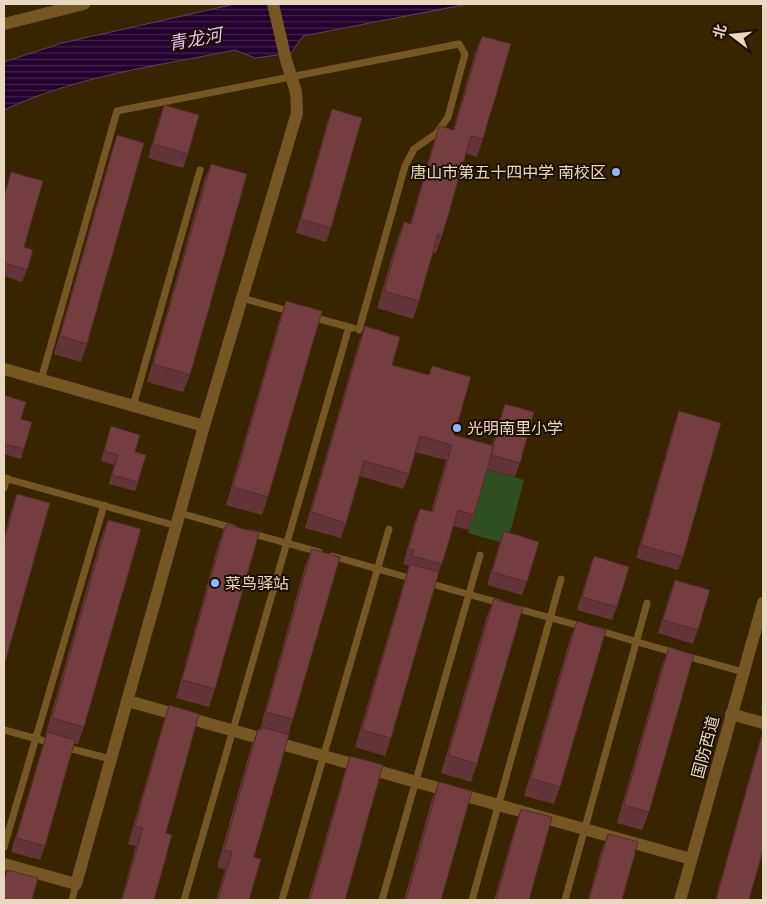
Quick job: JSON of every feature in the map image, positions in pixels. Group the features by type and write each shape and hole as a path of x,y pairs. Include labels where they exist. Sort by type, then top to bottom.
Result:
{"street":[{"path":"4,24 84,4"},
{"path":"4,864 76,884 204,426 296,113 296,92 286,60 273,4"},
{"path":"4,369 204,426"},
{"name":"国防西道","path":"680,900 763,603"},
{"path":"128,701 691,859"},
{"path":"731,714 763,723"}],"lane":[{"path":"41,380 117,111 291,79 459,44 466,54 448,117 437,132 414,149 405,166 359,330"},
{"path":"133,406 200,170"},
{"path":"242,298 368,333"},
{"path":"184,900 349,327"},
{"path":"4,488 5,478 104,505 287,543 743,672"},
{"path":"4,847 104,505"},
{"path":"282,900 389,529"},
{"path":"382,900 480,555"},
{"path":"472,900 562,578"},
{"path":"564,900 647,603"},
{"path":"4,730 111,760"},
{"path":"72,900 76,884"}],"green space":[{"path":"486,469 524,480 507,544 468,533"}],"water":[{"name":"青龙河","path":"235,4 468,4 303,36 291,53 255,58 235,50 117,73 31,98 4,110 4,62 62,43"}],"building":[{"path":"482,36 511,44 483,139 471,136 442,236 438,234 419,301 384,291 404,222 411,224 439,126 454,130"},
{"path":"164,105 199,115 188,154 153,144"},
{"path":"332,109 362,118 331,228 301,219"},
{"path":"117,135 144,143 87,344 60,336"},
{"path":"211,164 247,174 190,375 153,364"},
{"path":"11,172 43,181 24,247 33,250 27,270 4,263 4,197"},
{"path":"286,301 322,311 268,497 233,487"},
{"path":"365,326 400,337 392,365 429,375 432,366 471,377 454,435 494,446 474,515 458,510 442,564 412,556 414,550 408,549 420,509 433,512 452,445 420,436 409,474 364,461 346,523 311,512"},
{"path":"4,395 26,402 21,419 32,422 24,449 4,444"},
{"path":"505,404 534,412 520,463 491,455"},
{"path":"679,411 721,423 683,557 641,545"},
{"path":"111,426 140,435 135,452 146,455 138,482 112,475 118,455 104,451"},
{"path":"17,494 50,503 4,666 4,541"},
{"path":"108,520 141,529 84,727 52,718"},
{"path":"226,524 259,533 215,689 182,680"},
{"path":"504,531 539,542 527,582 492,572"},
{"path":"312,549 340,557 293,719 266,712"},
{"path":"594,556 629,567 617,607 582,597"},
{"path":"410,564 439,572 391,738 362,730"},
{"path":"675,580 710,590 698,630 663,620"},
{"path":"494,599 523,607 477,764 448,755"},
{"path":"577,621 606,630 560,787 531,778"},
{"path":"669,647 694,655 649,812 624,805"},
{"path":"169,705 199,714 166,833 172,835 154,900 122,900 143,828 135,826"},
{"path":"262,727 289,735 254,857 261,859 249,900 218,900 232,852 224,850 258,729 261,730"},
{"path":"763,731 763,850 749,900 716,900"},
{"path":"47,732 75,740 45,846 16,838"},
{"path":"350,756 383,765 345,900 310,900"},
{"path":"439,782 472,791 441,900 406,900"},
{"path":"521,809 552,817 529,900 496,900"},
{"path":"608,834 638,842 622,900 589,900"},
{"path":"7,870 38,878 32,900 4,900 4,883"}],"place":[{"name":"唐山市第五十四中学 南校区","path":"616,172"},
{"name":"光明南里小学","path":"457,428"},
{"name":"菜鸟驿站","path":"215,583"}]}
